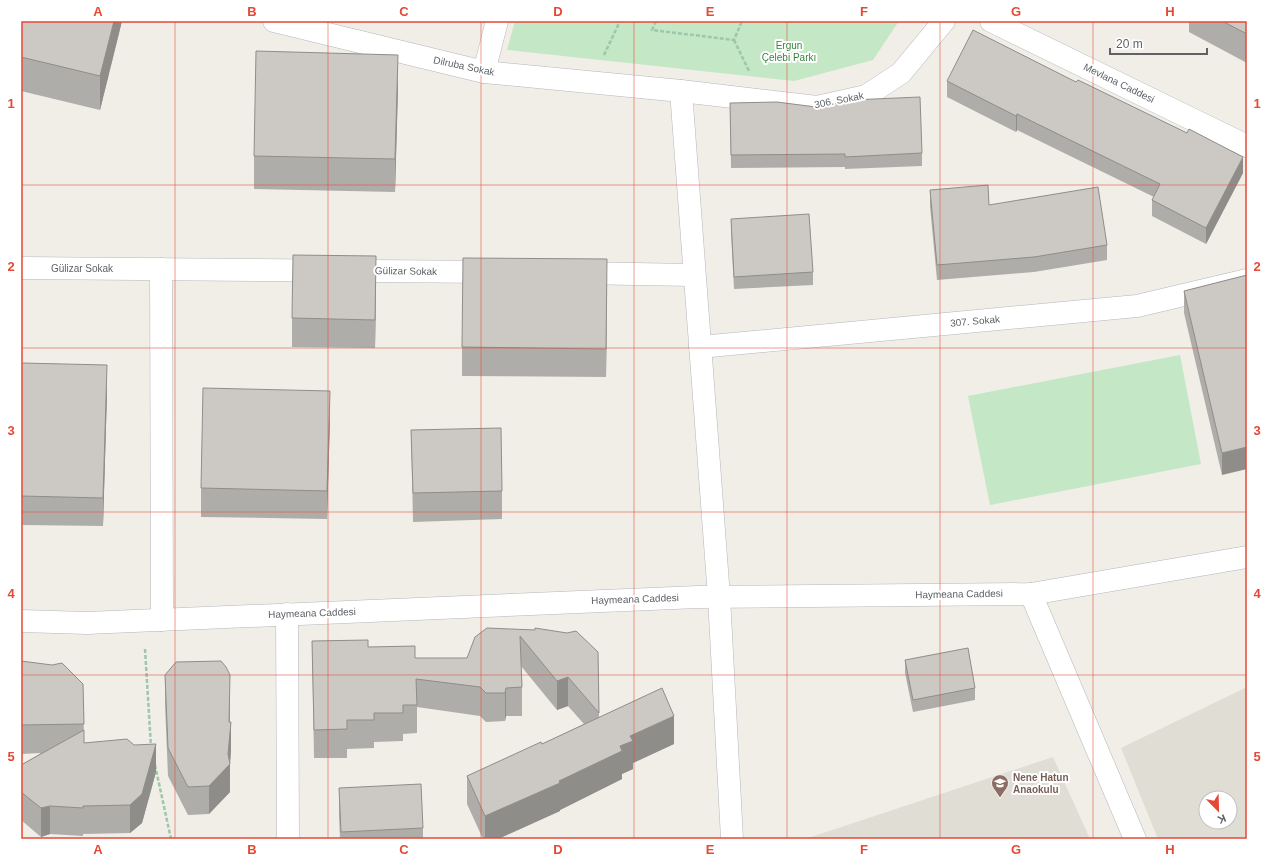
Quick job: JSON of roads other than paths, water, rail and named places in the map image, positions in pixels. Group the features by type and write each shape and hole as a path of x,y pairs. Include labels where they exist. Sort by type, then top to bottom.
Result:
{"street":[{"name":"Dilruba Sokak","path":"274,21 484,72 680,90"},
{"path":"484,72 497,21"},
{"name":"306. Sokak","path":"680,90 817,107 866,96 901,73 944,21"},
{"name":"Mevlana Caddesi","path":"991,21 1247,146"},
{"path":"680,90 719,597 732,839"},
{"name":"Gülizar Sokak","path":"21,268 508,273"},
{"path":"152,620 161,269"},
{"path":"555,273 694,275"},
{"name":"307. Sokak","path":"700,347 1137,306 1247,280"},
{"name":"Haymeana Caddesi","path":"21,620 87,623 719,597 1031,594 1247,556"},
{"path":"1031,594 1135,839"},
{"path":"287,614 288,839"}],"place":[{"name":"Nene Hatun Anaokulu","path":"1000,798"}],"park label":[{"name":"Ergun Çelebi Parkı","path":"789,50"}]}
